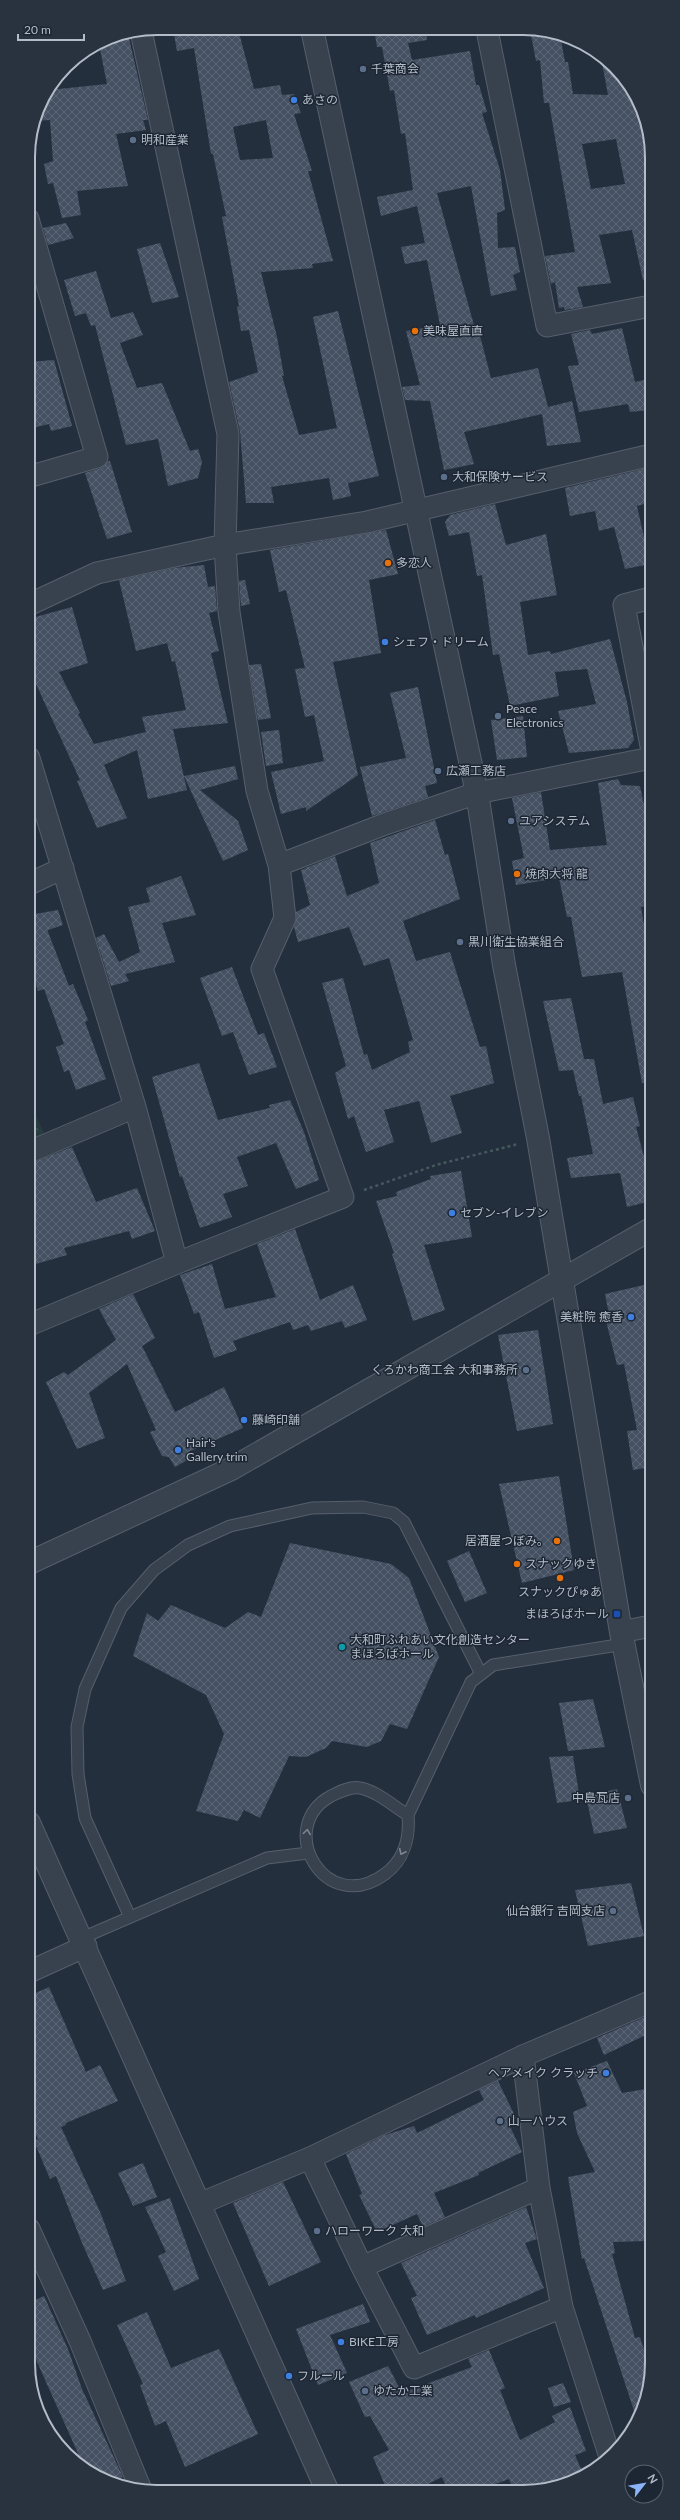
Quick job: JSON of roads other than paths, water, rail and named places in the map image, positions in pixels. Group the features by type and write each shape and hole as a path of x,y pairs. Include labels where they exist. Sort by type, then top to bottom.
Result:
{"street":[{"path":"313,35 477,793 504,965 538,1138 622,1638 645,1751"},
{"path":"488,35 547,326 645,307"},
{"path":"35,1322 177,1262 343,1197 262,969 285,918 279,865 257,791 229,612 225,545 228,434 142,36"},
{"path":"35,243 98,457 35,476"},
{"path":"35,602 98,573 225,545 367,522 645,456"},
{"path":"645,600 624,605 645,715"},
{"path":"279,865 385,824 477,793 645,759"},
{"path":"35,777 135,1107 177,1262"},
{"path":"35,881 63,868"},
{"path":"35,1149 135,1107"},
{"path":"35,1560 231,1469 645,1232"},
{"path":"622,1638 645,1628"},
{"path":"35,1836 84,1942 324,2485"},
{"path":"35,1969 84,1942"},
{"path":"199,2204 310,2158 523,2056 645,2004"},
{"path":"523,2056 539,2188 562,2307 608,2450"},
{"path":"310,2158 362,2268 414,2368 562,2307"},
{"path":"362,2268 539,2188"},
{"path":"35,2242 80,2341 138,2484"}],"lane":[{"path":"130,1917 85,1818 78,1774 76,1727 85,1689 121,1608 154,1570 188,1545 230,1526 312,1508 363,1507 393,1514 404,1522 481,1674"},
{"path":"408,1815 374,1793 359,1788 340,1791 322,1801 312,1815 305,1833 308,1853 318,1870 335,1882 350,1888 374,1882 390,1871 401,1855 409,1834 408,1815 471,1682 493,1665 622,1638"},
{"path":"84,1942 130,1917 267,1858 308,1853"}],"place":[{"name":"千葉商会","path":"363,69"},
{"name":"あさの","path":"294,100"},
{"name":"明和産業","path":"133,140"},
{"name":"美味屋直直","path":"415,331"},
{"name":"大和保険サービス","path":"444,477"},
{"name":"多恋人","path":"388,563"},
{"name":"シェフ・ドリーム","path":"385,642"},
{"name":"Peace Electronics","path":"498,716"},
{"name":"広瀬工務店","path":"438,771"},
{"name":"ユアシステム","path":"511,821"},
{"name":"焼肉大将 龍","path":"517,874"},
{"name":"黒川衛生協業組合","path":"460,942"},
{"name":"セブン-イレブン","path":"452,1213"},
{"name":"美粧院 癒香","path":"631,1317"},
{"name":"くろかわ商工会 大和事務所","path":"526,1370"},
{"name":"藤崎印舗","path":"244,1420"},
{"name":"Hair's Gallery trim","path":"178,1450"},
{"name":"居酒屋つぼみ。","path":"557,1541"},
{"name":"スナックゆき","path":"517,1564"},
{"name":"スナックぴゅあ","path":"560,1578"},
{"name":"まほろばホール","path":"617,1614"},
{"name":"大和町ふれあい文化創造センター まほろばホール","path":"342,1647"},
{"name":"中島瓦店","path":"628,1798"},
{"name":"仙台銀行 吉岡支店","path":"613,1911"},
{"name":"ヘアメイク クラッチ","path":"606,2073"},
{"name":"山一ハウス","path":"500,2121"},
{"name":"ハローワーク 大和","path":"317,2231"},
{"name":"BIKE工房","path":"341,2342"},
{"name":"フルール","path":"289,2376"},
{"name":"ゆたか工業","path":"365,2391"}]}
